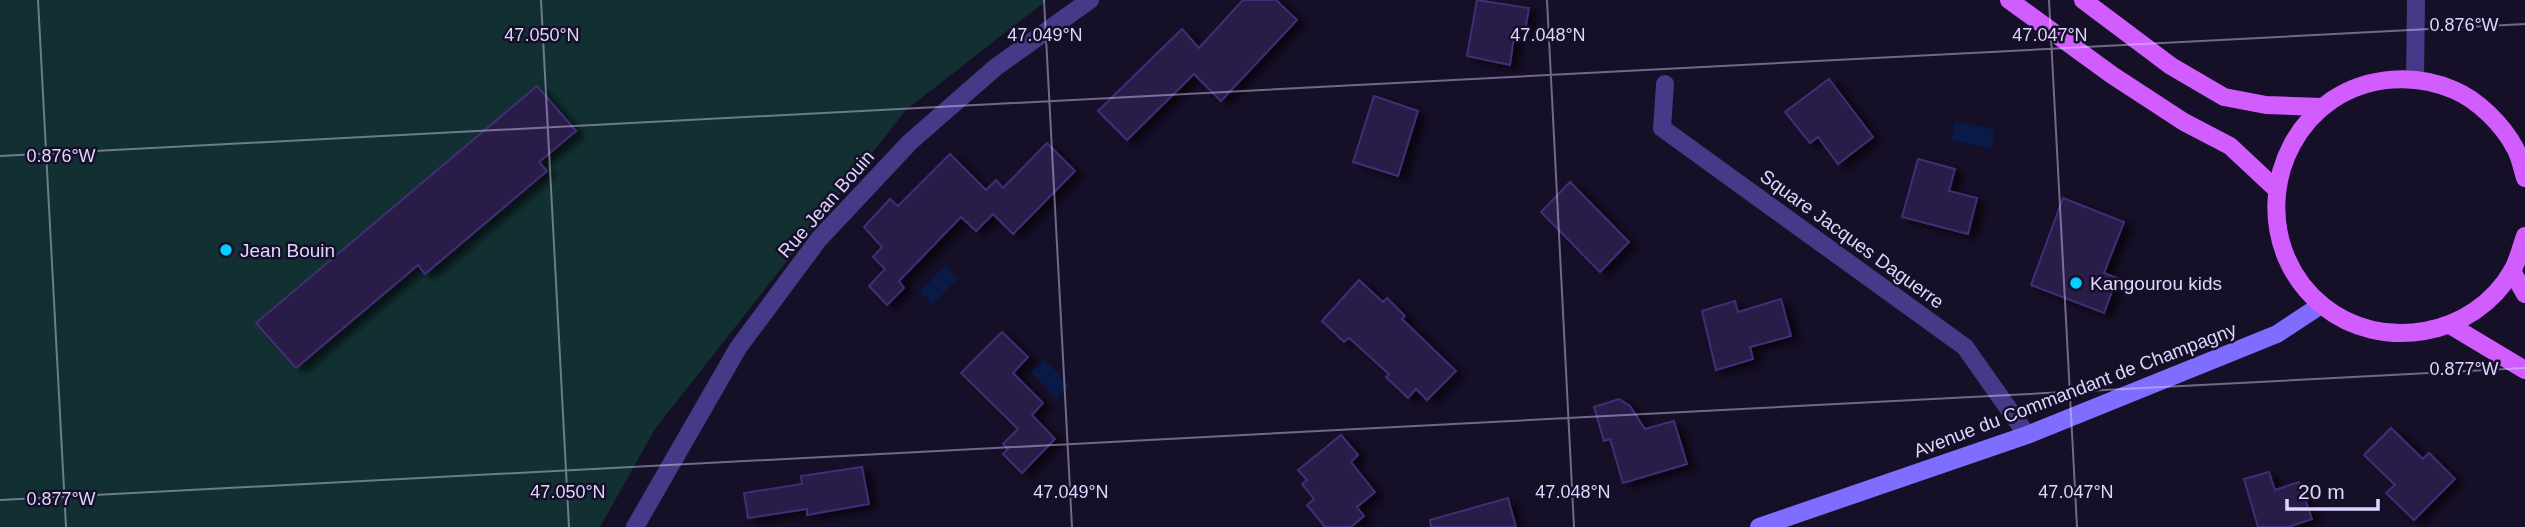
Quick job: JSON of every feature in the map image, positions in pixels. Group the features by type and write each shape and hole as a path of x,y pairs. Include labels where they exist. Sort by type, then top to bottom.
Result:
{"main road":[{"path":"2009,0 2112,75 2184,122 2230,146 2276,189"},
{"path":"2083,0 2171,66 2224,97 2266,105 2322,107"},
{"path":"2525,178 2515,147 2490,114 2455,90 2415,79 2390,79 2343,93 2322,107 2300,130 2284,158 2276,189 2277,232 2293,272 2321,305 2350,323 2383,333 2417,334 2450,325 2486,303 2512,271 2525,236"},
{"path":"2512,271 2525,294"},
{"name":"Avenue du Commandant de Champagny","path":"1759,527 2026,435 2277,334 2321,305"},
{"path":"2450,325 2525,370"}],"street":[{"name":"Rue Jean Bouin","path":"635,527 738,348 819,239 910,142 996,67 1090,0"},
{"path":"2415,79 2416,0"},
{"name":"Square Jacques Daguerre","path":"1665,84 1662,128 1965,346 2026,435"}],"green space":[{"path":"0,0 1047,0 906,110 655,429 600,527 0,527"}],"water":[{"path":"1955,121 1995,130 1991,149 1951,140"},
{"path":"945,266 958,278 933,304 920,292"},
{"path":"1045,360 1069,385 1056,398 1031,372"}],"building":[{"path":"1243,0 1276,0 1297,20 1221,101 1194,74 1127,140 1098,111 1182,29 1199,48"},
{"path":"1477,0 1529,8 1525,31 1515,29 1510,65 1467,56"},
{"path":"1829,79 1873,137 1838,164 1818,137 1810,143 1785,112"},
{"path":"537,86 576,131 539,162 547,171 425,274 418,265 296,368 256,323"},
{"path":"1374,96 1418,111 1398,176 1353,162"},
{"path":"1047,143 1075,171 1013,234 993,214 976,231 961,217 899,281 904,288 887,305 869,286 885,269 873,257 882,247 864,227 890,199 898,206 950,154 986,190 996,180 1003,188"},
{"path":"1918,159 1955,169 1949,191 1977,198 1968,234 1902,217"},
{"path":"1570,182 1629,242 1600,272 1541,212"},
{"path":"2063,198 2124,222 2104,273 2117,278 2104,313 2031,285"},
{"path":"1359,280 1383,302 1387,298 1405,316 1402,319 1456,371 1427,400 1416,389 1408,398 1386,377 1389,374 1349,338 1344,342 1322,321"},
{"path":"1781,299 1791,336 1750,347 1753,359 1716,370 1702,311 1735,301 1738,312"},
{"path":"1002,332 1028,357 1013,373 1043,403 1032,415 1055,439 1022,473 1003,454 1008,449 1003,444 1018,429 961,373"},
{"path":"1619,399 1630,406 1645,429 1674,421 1687,464 1623,483 1610,439 1604,441 1594,407"},
{"path":"2391,428 2423,459 2429,453 2455,479 2414,520 2386,493 2395,485 2364,455"},
{"path":"1341,435 1358,455 1351,462 1375,492 1357,507 1364,516 1351,527 1325,527 1307,505 1314,499 1302,484 1307,480 1298,470"},
{"path":"862,467 869,504 807,515 807,509 748,518 744,493 802,484 801,476"},
{"path":"2269,472 2275,490 2299,482 2312,519 2288,527 2258,527 2244,479"},
{"path":"1508,498 1516,527 1431,527 1430,520"}],"place":[{"name":"Jean Bouin","path":"226,250"},
{"name":"Kangourou kids","path":"2076,283"}]}
